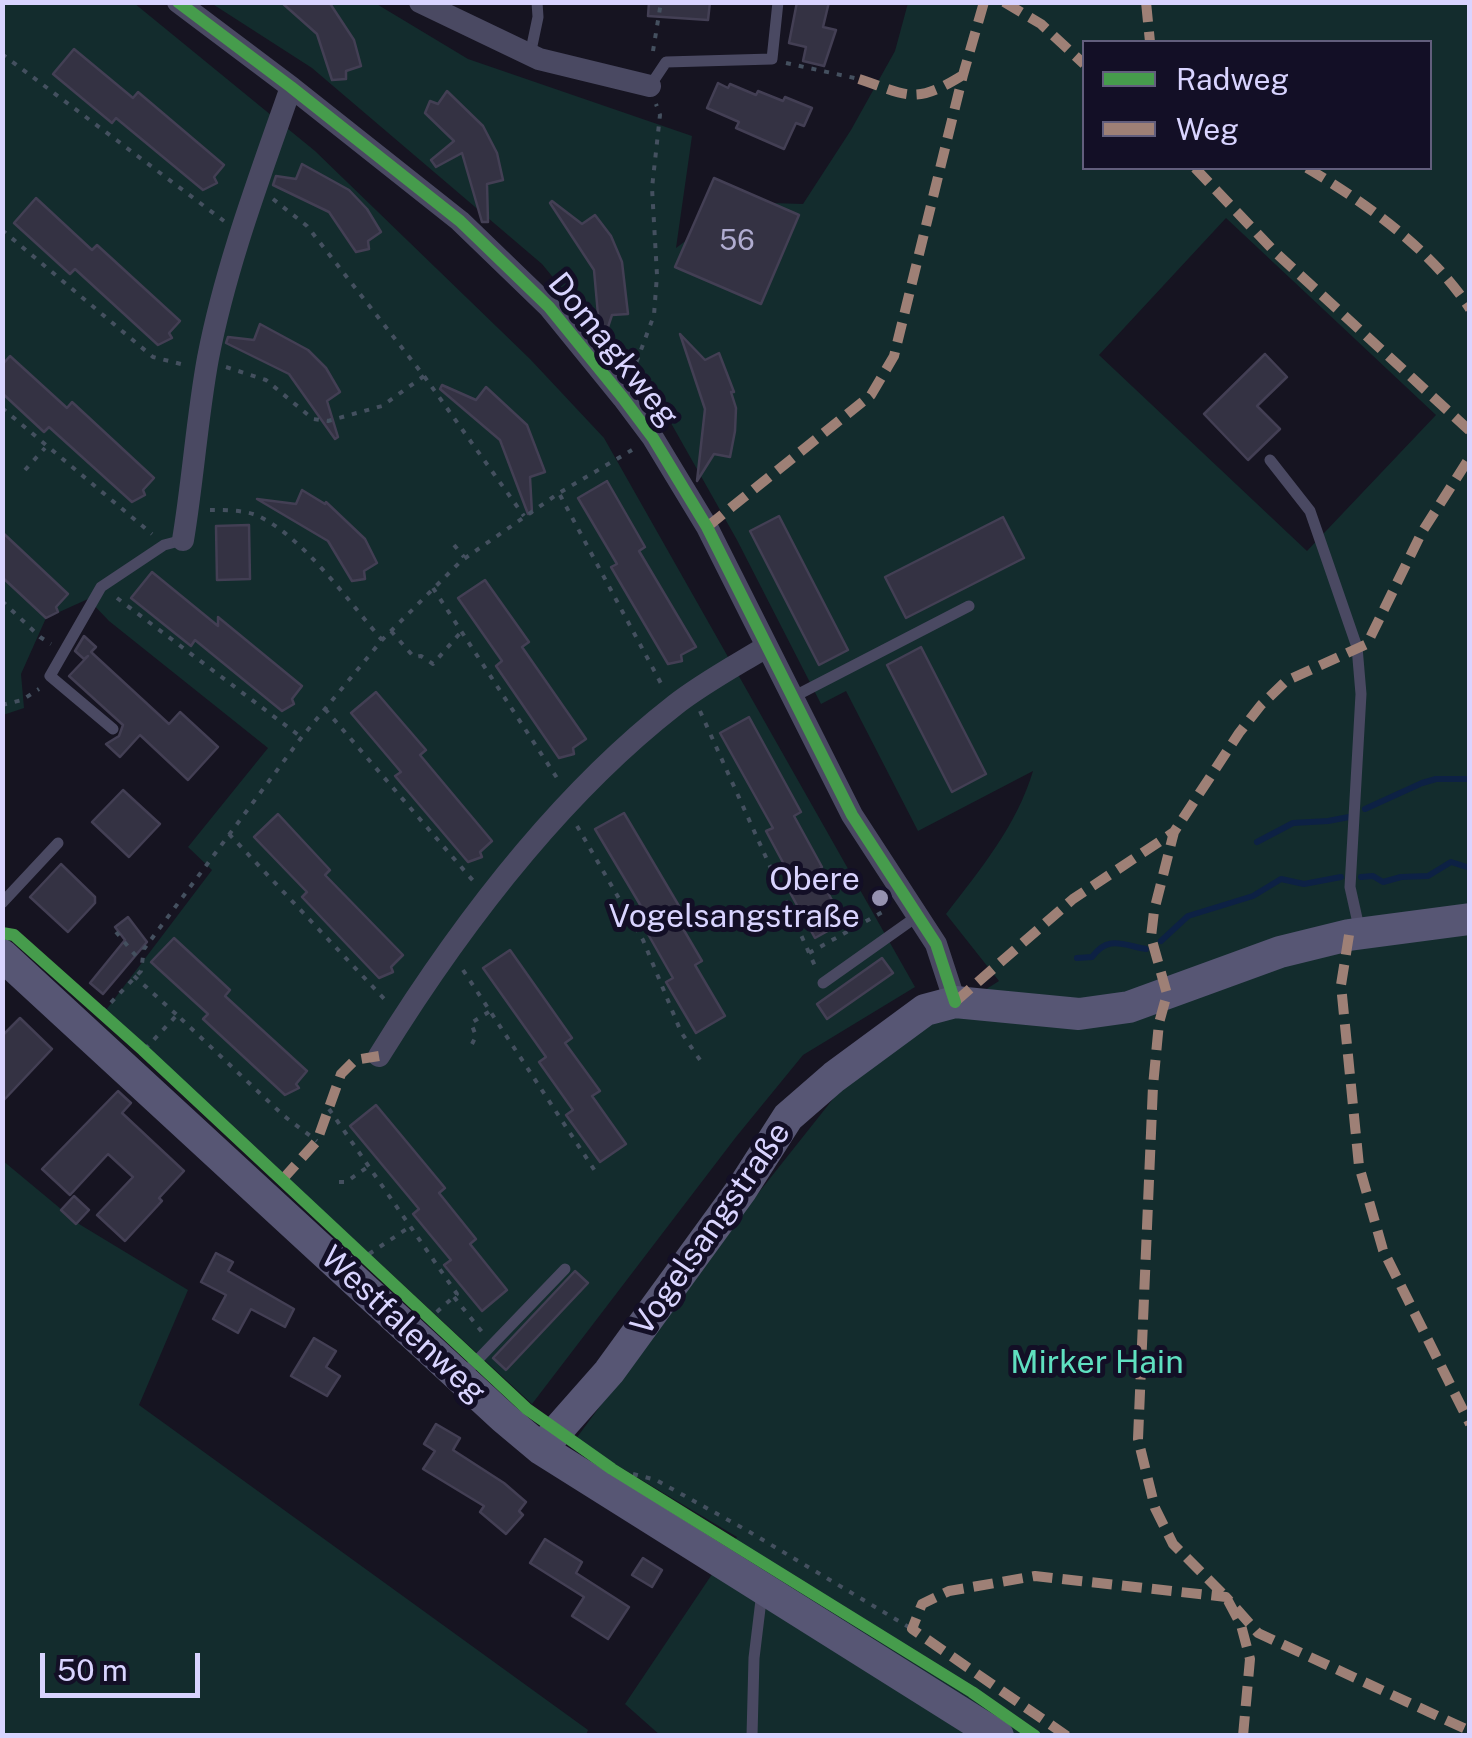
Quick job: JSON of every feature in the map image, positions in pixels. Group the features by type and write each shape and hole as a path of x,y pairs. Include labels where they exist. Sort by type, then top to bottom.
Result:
{"street":[{"name":"Domagkweg","path":"178,2 460,221 548,307 623,398 653,438 707,527 852,816 936,944 955,1002"},
{"path":"420,2 530,54 650,86"},
{"path":"174,542 188,509 207,365 240,232 291,87"},
{"path":"379,1056 448,950 569,806 682,700 766,647"},
{"name":"Vogelsangstraße","path":"542,1449 609,1372 742,1189 788,1117 924,1010 955,1002 1079,1014 1129,1006 1280,952 1360,934 1470,918"},
{"name":"Westfalenweg","path":"2,955 542,1449 998,1736"}],"lane":[{"path":"530,54 537,2"},
{"path":"650,86 666,62 772,59 778,2"},
{"path":"1270,460 1310,511 1357,648 1361,694 1350,887 1360,934"},
{"path":"114,730 50,676 101,586 174,542"},
{"path":"793,697 969,606"},
{"path":"2,903 58,843"},
{"path":"822,983 913,907"},
{"path":"461,1378 565,1268"},
{"path":"752,1736 754,1658 763,1588"}],"path":[{"path":"661,2 653,48 654,56 666,62"},
{"path":"2,54 240,232"},
{"path":"772,59 859,79"},
{"path":"256,186 308,226 424,376 524,516"},
{"path":"2,230 152,357 207,365 266,380 313,419 328,421 382,406 424,376"},
{"path":"2,408 174,542"},
{"path":"25,470 47,446"},
{"path":"559,493 682,700 822,983"},
{"path":"188,509 253,514 267,522 309,554 382,640"},
{"path":"454,546 465,558"},
{"path":"101,586 302,738"},
{"path":"432,588 569,806 643,940 681,1032 700,1060"},
{"path":"2,601 40,637 64,651"},
{"path":"391,631 414,658 421,656 432,664 462,632"},
{"path":"2,706 38,691 50,676"},
{"path":"325,709 460,869 490,898"},
{"path":"229,834 402,1019"},
{"path":"810,953 913,907"},
{"path":"116,932 141,962"},
{"path":"448,950 492,1010 597,1174"},
{"path":"134,976 284,1116 317,1141"},
{"path":"472,1044 476,1036 471,1023 492,1010"},
{"path":"144,1050 177,1015"},
{"path":"329,1109 457,1294 431,1317"},
{"path":"339,1182 346,1182 369,1166"},
{"path":"364,1257 411,1226"},
{"path":"454,1297 492,1345"},
{"path":"627,1472 656,1480 912,1629"}],"green space":[{"path":"3,3 134,3 315,151 530,359 604,438 915,987 803,1055 532,1404 106,1010 212,870 188,847 268,748 109,621 88,599 46,618 21,674 24,708 3,715"},
{"name":"Mirker Hain","path":"211,3 375,3 468,59 692,136 676,248 738,202 803,204 851,130 895,51 908,3 1469,3 1469,1735 661,1736 625,1704 737,1537 575,1440 752,1201 852,1075 999,981 946,914 1007,828 1033,771 918,831 846,691 821,704 737,540 667,416 542,264 312,68","holes":["1226,218 1436,415 1307,551 1099,355"]},
{"path":"2,1160 79,1224 188,1290 139,1405 588,1730 586,1735 3,1735"}],"building":[{"path":"281,2 329,2 354,40 361,66 346,71 346,79 332,80 317,34"},
{"path":"649,2 710,2 708,20 648,16"},
{"path":"797,2 829,2 823,27 836,30 824,66 803,61 806,47 789,43"},
{"path":"74,49 133,98 138,92 224,165 214,177 217,183 203,190 116,118 112,123 53,74"},
{"path":"718,83 783,101 785,97 812,108 804,126 796,123 784,149 736,128 739,122 707,108"},
{"path":"447,91 483,126 497,153 503,180 487,184 488,222 482,222 462,153 436,167 431,160 454,141 425,113 430,101 438,104"},
{"path":"302,164 349,190 367,209 381,232 368,241 369,249 356,252 329,212 273,185 276,176 296,179"},
{"path":"714,178 799,215 761,304 675,267"},
{"path":"36,198 92,250 97,245 180,321 169,333 172,338 158,345 75,269 70,274 14,223"},
{"path":"552,201 582,224 595,215 611,236 622,262 628,314 612,315 601,348 594,270"},
{"path":"260,324 308,350 326,368 340,392 327,401 338,437 335,439 289,374 226,343 228,337 254,340"},
{"path":"680,334 705,360 719,353 736,408 730,457 714,454 697,481 705,409"},
{"path":"1265,354 1287,377 1257,406 1280,429 1248,460 1204,414"},
{"path":"10,356 67,408 72,402 154,478 143,490 145,495 132,502 49,427 44,432 2,393 2,365"},
{"path":"442,385 476,400 486,387 527,425 545,472 530,477 532,513 528,514 500,440 440,389"},
{"path":"607,481 645,547 639,551 696,647 681,655 682,661 668,664 611,567 617,564 578,498"},
{"path":"302,490 326,502 365,539 377,563 364,571 365,579 352,581 328,541 257,499 296,504"},
{"path":"779,516 848,650 819,665 750,531"},
{"path":"1003,517 1024,558 906,618 885,577"},
{"path":"249,525 250,579 217,580 216,526"},
{"path":"2,532 68,594 56,607 58,612 46,618 2,577"},
{"path":"152,572 218,626 218,617 302,686 292,699 294,704 282,711 195,640 191,646 131,598"},
{"path":"485,580 529,642 522,647 586,739 573,748 574,754 559,758 496,666 502,661 458,598"},
{"path":"84,636 96,647 91,652 169,724 180,712 218,747 188,780 140,735 120,757 106,744 119,736 123,725 69,676 88,656 84,659 75,651"},
{"path":"921,647 986,774 952,792 887,665"},
{"path":"376,692 426,750 420,755 492,841 480,852 482,857 468,862 395,776 401,772 351,713"},
{"path":"749,717 801,812 794,816 822,867 816,871 844,922 815,938 787,887 794,883 766,831 773,828 720,733"},
{"path":"123,790 160,824 129,857 92,822"},
{"path":"624,813 679,906 672,910 702,961 695,965 725,1016 696,1033 666,982 673,978 644,927 651,923 595,829"},
{"path":"278,814 330,870 325,875 403,955 391,967 393,972 379,978 302,897 307,892 254,837"},
{"path":"61,864 95,897 95,903 68,932 30,897"},
{"path":"128,917 147,942 103,994 90,983 125,940 115,927"},
{"path":"174,938 230,990 225,996 307,1071 296,1084 299,1088 285,1095 203,1019 208,1014 151,962"},
{"path":"510,950 572,1038 565,1043 600,1091 592,1096 626,1144 600,1162 566,1115 573,1110 539,1062 546,1057 483,968"},
{"path":"882,958 893,973 827,1019 817,1004"},
{"path":"20,1018 52,1049 2,1102 2,1036"},
{"path":"118,1091 131,1103 122,1113 184,1171 125,1241 97,1215 133,1177 108,1154 70,1195 42,1169"},
{"path":"376,1105 445,1188 439,1193 476,1239 470,1244 507,1290 482,1311 444,1265 451,1260 413,1214 419,1209 350,1126"},
{"path":"74,1196 89,1210 76,1224 61,1210"},
{"path":"216,1253 233,1262 228,1271 294,1309 285,1327 251,1309 238,1333 213,1319 226,1295 201,1282"},
{"path":"575,1271 588,1283 506,1370 493,1358"},
{"path":"314,1338 336,1351 326,1367 340,1376 327,1396 291,1376"},
{"path":"436,1424 460,1438 453,1450 526,1502 519,1511 523,1515 506,1534 480,1512 484,1506 423,1469 435,1451 424,1444"},
{"path":"545,1539 582,1562 576,1573 629,1607 608,1639 572,1616 584,1597 530,1563"},
{"path":"643,1558 662,1570 652,1587 632,1575"}],"waterway":[{"path":"1365,809 1422,783 1470,779"},
{"path":"1257,842 1293,823 1349,817"},
{"path":"1361,877 1373,876 1383,882 1428,876 1451,862 1470,868"},
{"path":"1161,941 1188,916 1253,896 1281,879 1304,884 1341,877"},
{"path":"1077,958 1092,957 1110,944 1146,949"}],"marked path":[{"path":"707,527 871,395 894,356 984,2"},
{"path":"1004,2 1041,24 1082,62"},
{"path":"1146,2 1150,40"},
{"path":"859,79 912,95 933,91 963,75"},
{"path":"1197,170 1275,252 1470,431"},
{"path":"1310,170 1417,248 1455,287 1470,309"},
{"path":"1243,1736 1250,1659 1241,1625 1226,1597 1173,1544 1155,1508 1138,1439 1153,1086 1159,1023 1167,994 1151,937 1154,911 1174,832 1239,733 1286,681 1367,644 1422,532 1470,457"},
{"path":"955,1002 1073,899 1174,832"},
{"path":"1349,935 1341,985 1359,1166 1383,1250 1470,1424"},
{"path":"282,1180 317,1141 341,1074 355,1060 379,1056"},
{"path":"1067,1736 912,1629 922,1604 949,1591 1035,1576 1226,1597 1258,1633 1470,1731"}],"cycle path":[{"path":"178,2 460,221 549,307 623,398 653,438 707,527 852,815 936,944 955,1002"},
{"path":"2,933 14,935 143,1050 527,1409 612,1469 972,1692 1035,1736"}],"place":[{"name":"Obere Vogelsangstraße","path":"880,898"}]}
